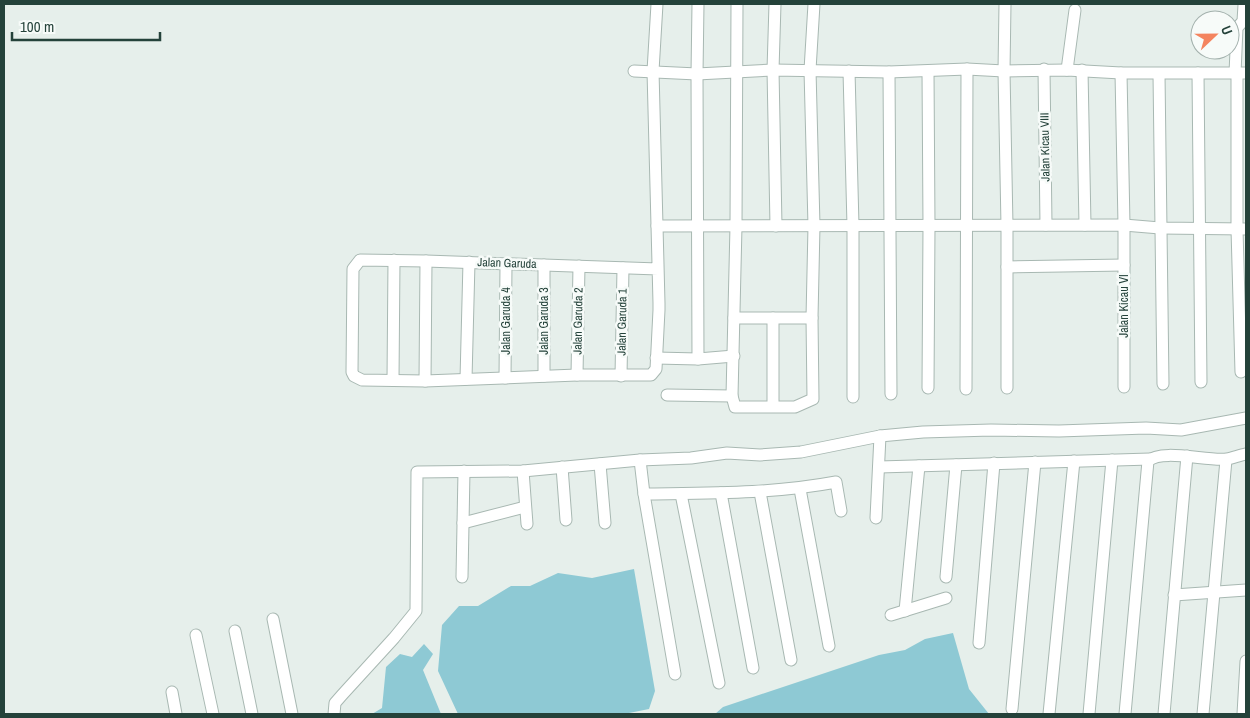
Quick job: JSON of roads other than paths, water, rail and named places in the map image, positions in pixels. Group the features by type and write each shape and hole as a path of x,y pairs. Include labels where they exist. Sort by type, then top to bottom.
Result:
{"street":[{"path":"394,260 392,380 425,381 577,375 651,375 656,369 659,310 653,71 657,4"},
{"path":"698,4 696,74 698,359"},
{"path":"737,4 736,226 732,396 735,407 795,407 813,398 814,226 810,70 814,4"},
{"path":"774,4 773,70 776,226"},
{"path":"1005,4 1007,388"},
{"path":"1241,372 1242,229 1240,73 1237,28 1243,21 1244,6"},
{"path":"1067,70 1075,10"},
{"path":"966,389 967,69"},
{"path":"634,71 696,74 773,70 889,72 1044,69 1159,74 1240,73"},
{"name":"Jalan Kicau VIII","path":"1044,69 1046,226"},
{"path":"1082,70 1085,225"},
{"path":"850,71 853,226 853,397"},
{"path":"928,71 930,226 928,388"},
{"path":"889,72 891,394"},
{"name":"Jalan Kicau VI","path":"1121,73 1124,225 1124,387"},
{"path":"1198,73 1201,382"},
{"path":"1159,74 1162,384"},
{"path":"657,226 1124,225 1160,228 1242,229"},
{"name":"Jalan Garuda","path":"392,380 362,380 354,376 352,372 353,269 360,260 658,269"},
{"path":"425,381 426,261"},
{"path":"466,380 469,262"},
{"name":"Jalan Garuda 4","path":"505,378 506,264"},
{"name":"Jalan Garuda 3","path":"544,265 544,376"},
{"path":"1007,267 1124,265"},
{"name":"Jalan Garuda 2","path":"577,375 579,266"},
{"name":"Jalan Garuda 1","path":"621,376 623,268"},
{"path":"734,318 812,318"},
{"path":"773,318 773,406"},
{"path":"656,358 698,359 734,356"},
{"path":"668,395 732,396"},
{"path":"331,713 335,703 416,611 416,472 523,471 640,460 690,458 727,453 760,455 801,452 880,436 924,432 1146,428 1181,430 1246,418"},
{"path":"876,518 880,436"},
{"path":"879,467 1150,459 1187,456 1226,460 1246,454"},
{"path":"1164,714 1187,456"},
{"path":"1125,714 1148,462 1150,459"},
{"path":"640,460 644,494 675,674"},
{"path":"1089,714 1112,460"},
{"path":"1203,714 1226,460"},
{"path":"1049,714 1074,461"},
{"path":"1012,709 1035,462"},
{"path":"600,464 605,523"},
{"path":"979,643 994,464"},
{"path":"946,577 956,465"},
{"path":"905,611 919,466"},
{"path":"562,467 566,520"},
{"path":"462,577 464,471"},
{"path":"523,471 527,524"},
{"path":"644,494 760,492 800,489 836,482 841,511"},
{"path":"800,489 828,646"},
{"path":"760,492 791,660"},
{"path":"722,493 753,668"},
{"path":"681,494 719,683"},
{"path":"463,523 525,507"},
{"path":"1174,595 1246,590"},
{"path":"891,615 946,598"},
{"path":"273,619 292,714"},
{"path":"235,631 252,714"},
{"path":"196,635 213,714"},
{"path":"1243,714 1246,661"},
{"path":"172,692 176,714"}],"water":[{"path":"634,569 655,691 649,709 624,714 458,714 438,671 442,625 459,606 478,606 511,586 530,586 558,573 592,578"},
{"path":"953,633 969,689 989,714 715,714 723,707 879,655 905,650 925,639"},
{"path":"424,644 433,654 423,670 441,714 372,714 382,708 386,667 400,654 412,657"}]}
